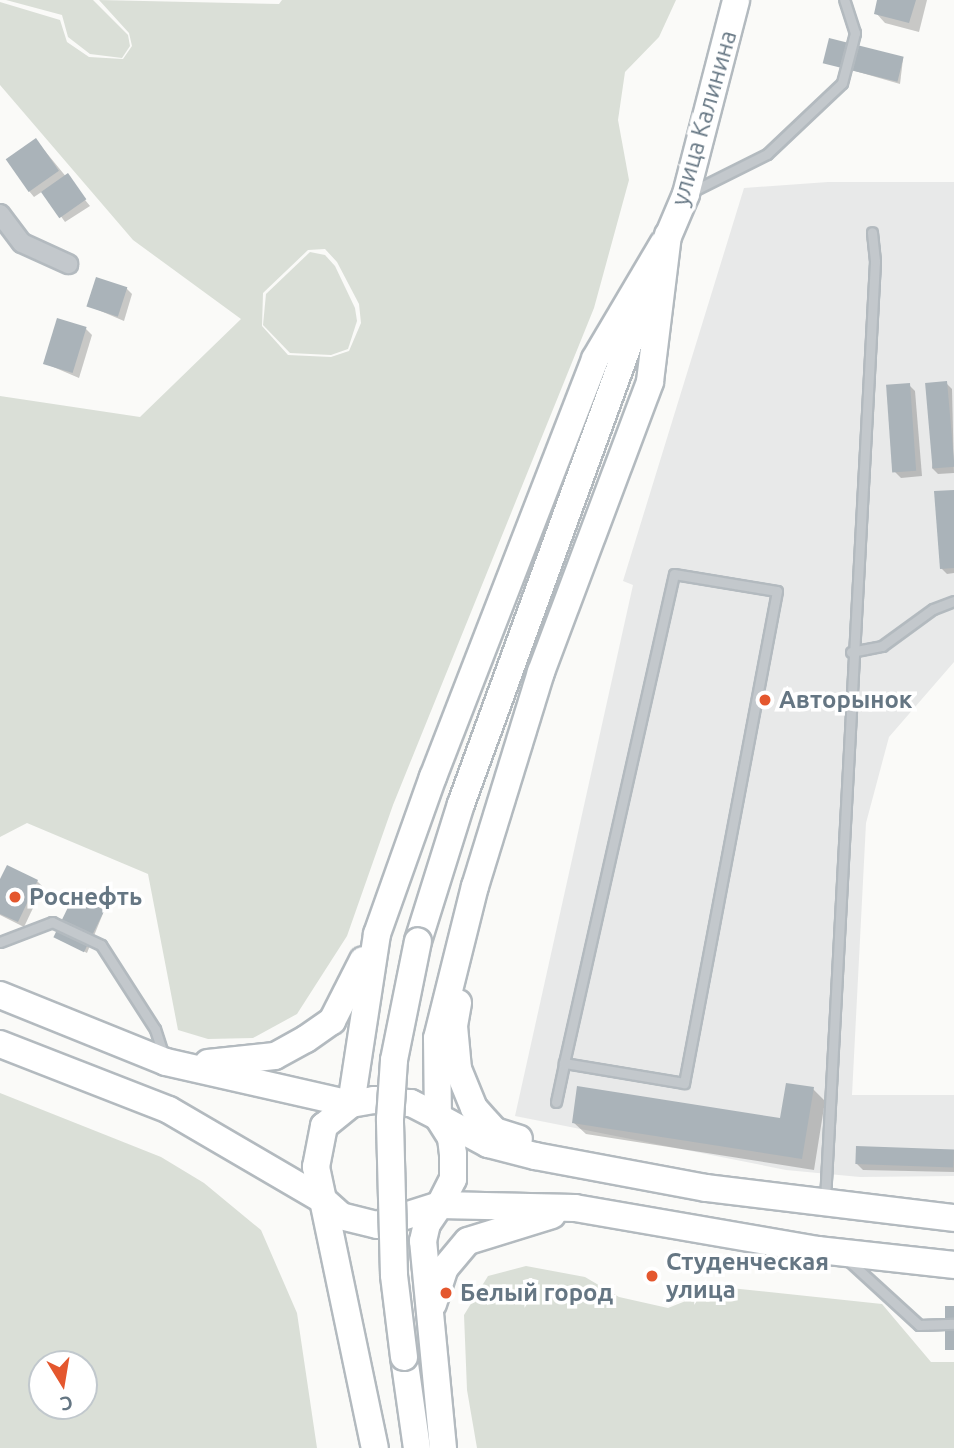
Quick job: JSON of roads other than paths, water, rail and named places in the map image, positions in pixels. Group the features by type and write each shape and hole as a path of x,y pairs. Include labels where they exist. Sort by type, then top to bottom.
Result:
{"main road":[{"name":"улица Калинина","path":"668,235 686,194 736,0"},
{"path":"443,1448 423,1241 427,1224 453,1179 451,1138 438,1117 437,1038 475,886 541,672 650,382 668,235"},
{"path":"166,1062 232,1063 275,1056 332,1021 377,934 595,359 668,235"},
{"path":"418,1448 394,1275 390,1119 394,1060 418,940 461,804 668,235"},
{"path":"475,886 454,1026 458,1069 474,1108 495,1131 584,1163"},
{"path":"375,1448 316,1167 318,1142 324,1126 351,1104 377,934"},
{"path":"0,995 166,1062 351,1104 374,1100 411,1103 488,1144 706,1188 825,1205 954,1218"},
{"path":"0,1044 169,1110 323,1200 341,1216 377,1225 440,1205 575,1208 829,1251 954,1265"},
{"path":"825,1205 829,1251"},
{"path":"429,1316 445,1268 468,1241 575,1208"}],"street":[{"path":"0,214 22,243 68,264"}],"lane":[{"path":"686,194 767,154 842,83 855,33 844,0"},
{"path":"825,1205 851,652 875,261 872,232"},
{"path":"556,1102 564,1063 674,574 777,591 684,1083 564,1063"},
{"path":"851,652 882,646 933,609 954,601"},
{"path":"0,942 52,922 101,945 155,1029 166,1062"},
{"path":"829,1251 919,1325 954,1324"}],"place":[{"name":"Авторынок","path":"765,700"},
{"name":"Роснефть","path":"15,897"},
{"name":"Студенческая улица","path":"652,1276"},
{"name":"Белый город","path":"446,1293"}]}
